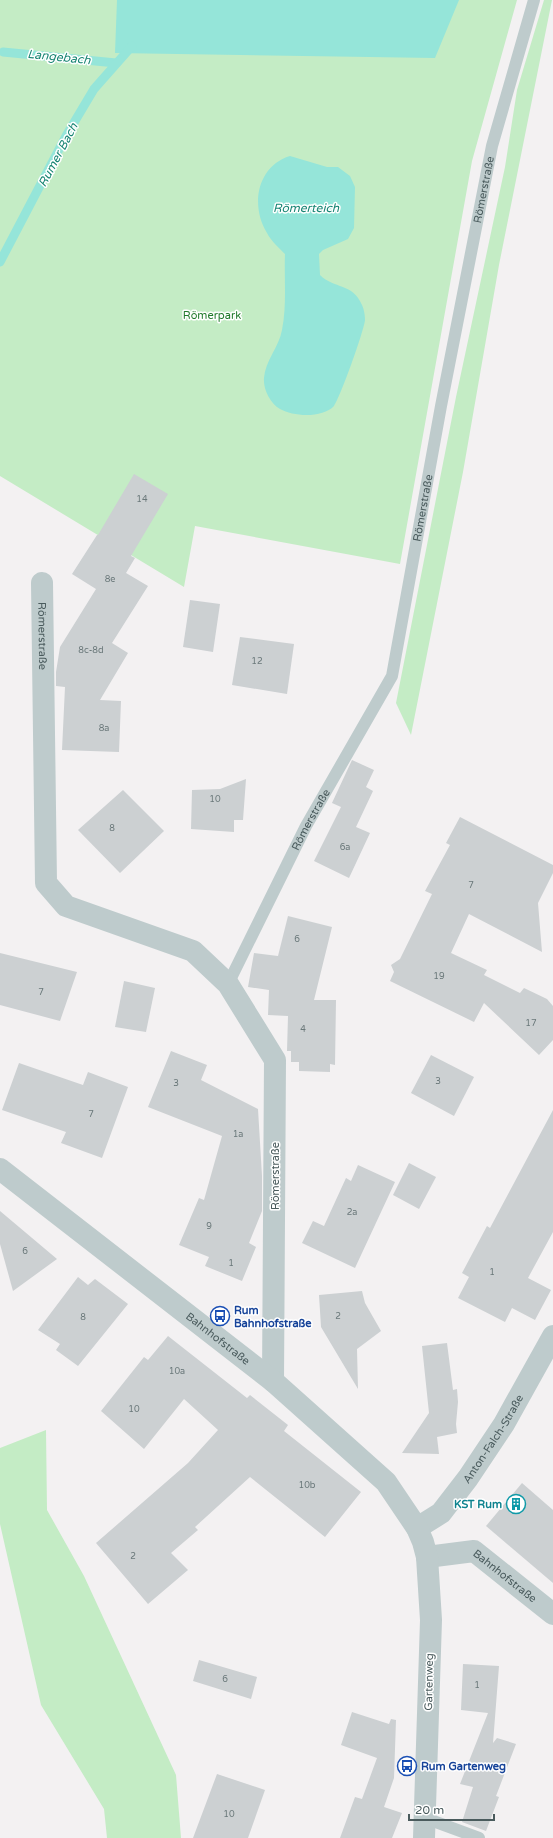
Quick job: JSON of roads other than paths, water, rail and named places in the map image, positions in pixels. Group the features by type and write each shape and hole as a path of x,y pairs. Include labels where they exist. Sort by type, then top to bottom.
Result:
{"street":[{"name":"Römerstraße","path":"42,583 46,883 66,906 193,951 228,984 275,1060 273,1381"},
{"name":"Bahnhofstraße","path":"0,1169 273,1381 386,1482 417,1528"},
{"name":"Anton-Falch-Straße","path":"417,1528 441,1514 468,1478 504,1424 553,1336"},
{"name":"Gartenweg","path":"417,1528 427,1557 431,1620 424,1828"},
{"name":"Bahnhofstraße","path":"427,1557 474,1551 553,1614"}],"lane":[{"name":"Römerstraße","path":"228,984 306,826 392,676 441,406 492,146 534,0"},
{"path":"424,1828 479,1838"}],"water":[{"path":"117,0 459,0 435,58 115,53"},
{"name":"Römerteich","path":"290,156 327,167 338,167 350,176 355,187 354,228 348,239 323,250 319,254 320,275 354,293 362,305 365,318 361,337 334,406 323,413 308,415 293,414 276,406 268,395 264,382 265,372 278,342 284,321 285,254 273,242 267,233 259,211 258,199 260,188 270,168 279,161"}],"waterway":[{"name":"Rumer Bach","path":"0,262 66,136 94,89 132,46"},
{"name":"Langebach","path":"3,52 116,63"}],"place":[{"name":"Rum Bahnhofstraße","path":"220,1316"},
{"name":"KST Rum","path":"516,1504"},
{"name":"Rum Gartenweg","path":"407,1766"}],"park label":[{"name":"Römerpark","path":"212,315"}]}
